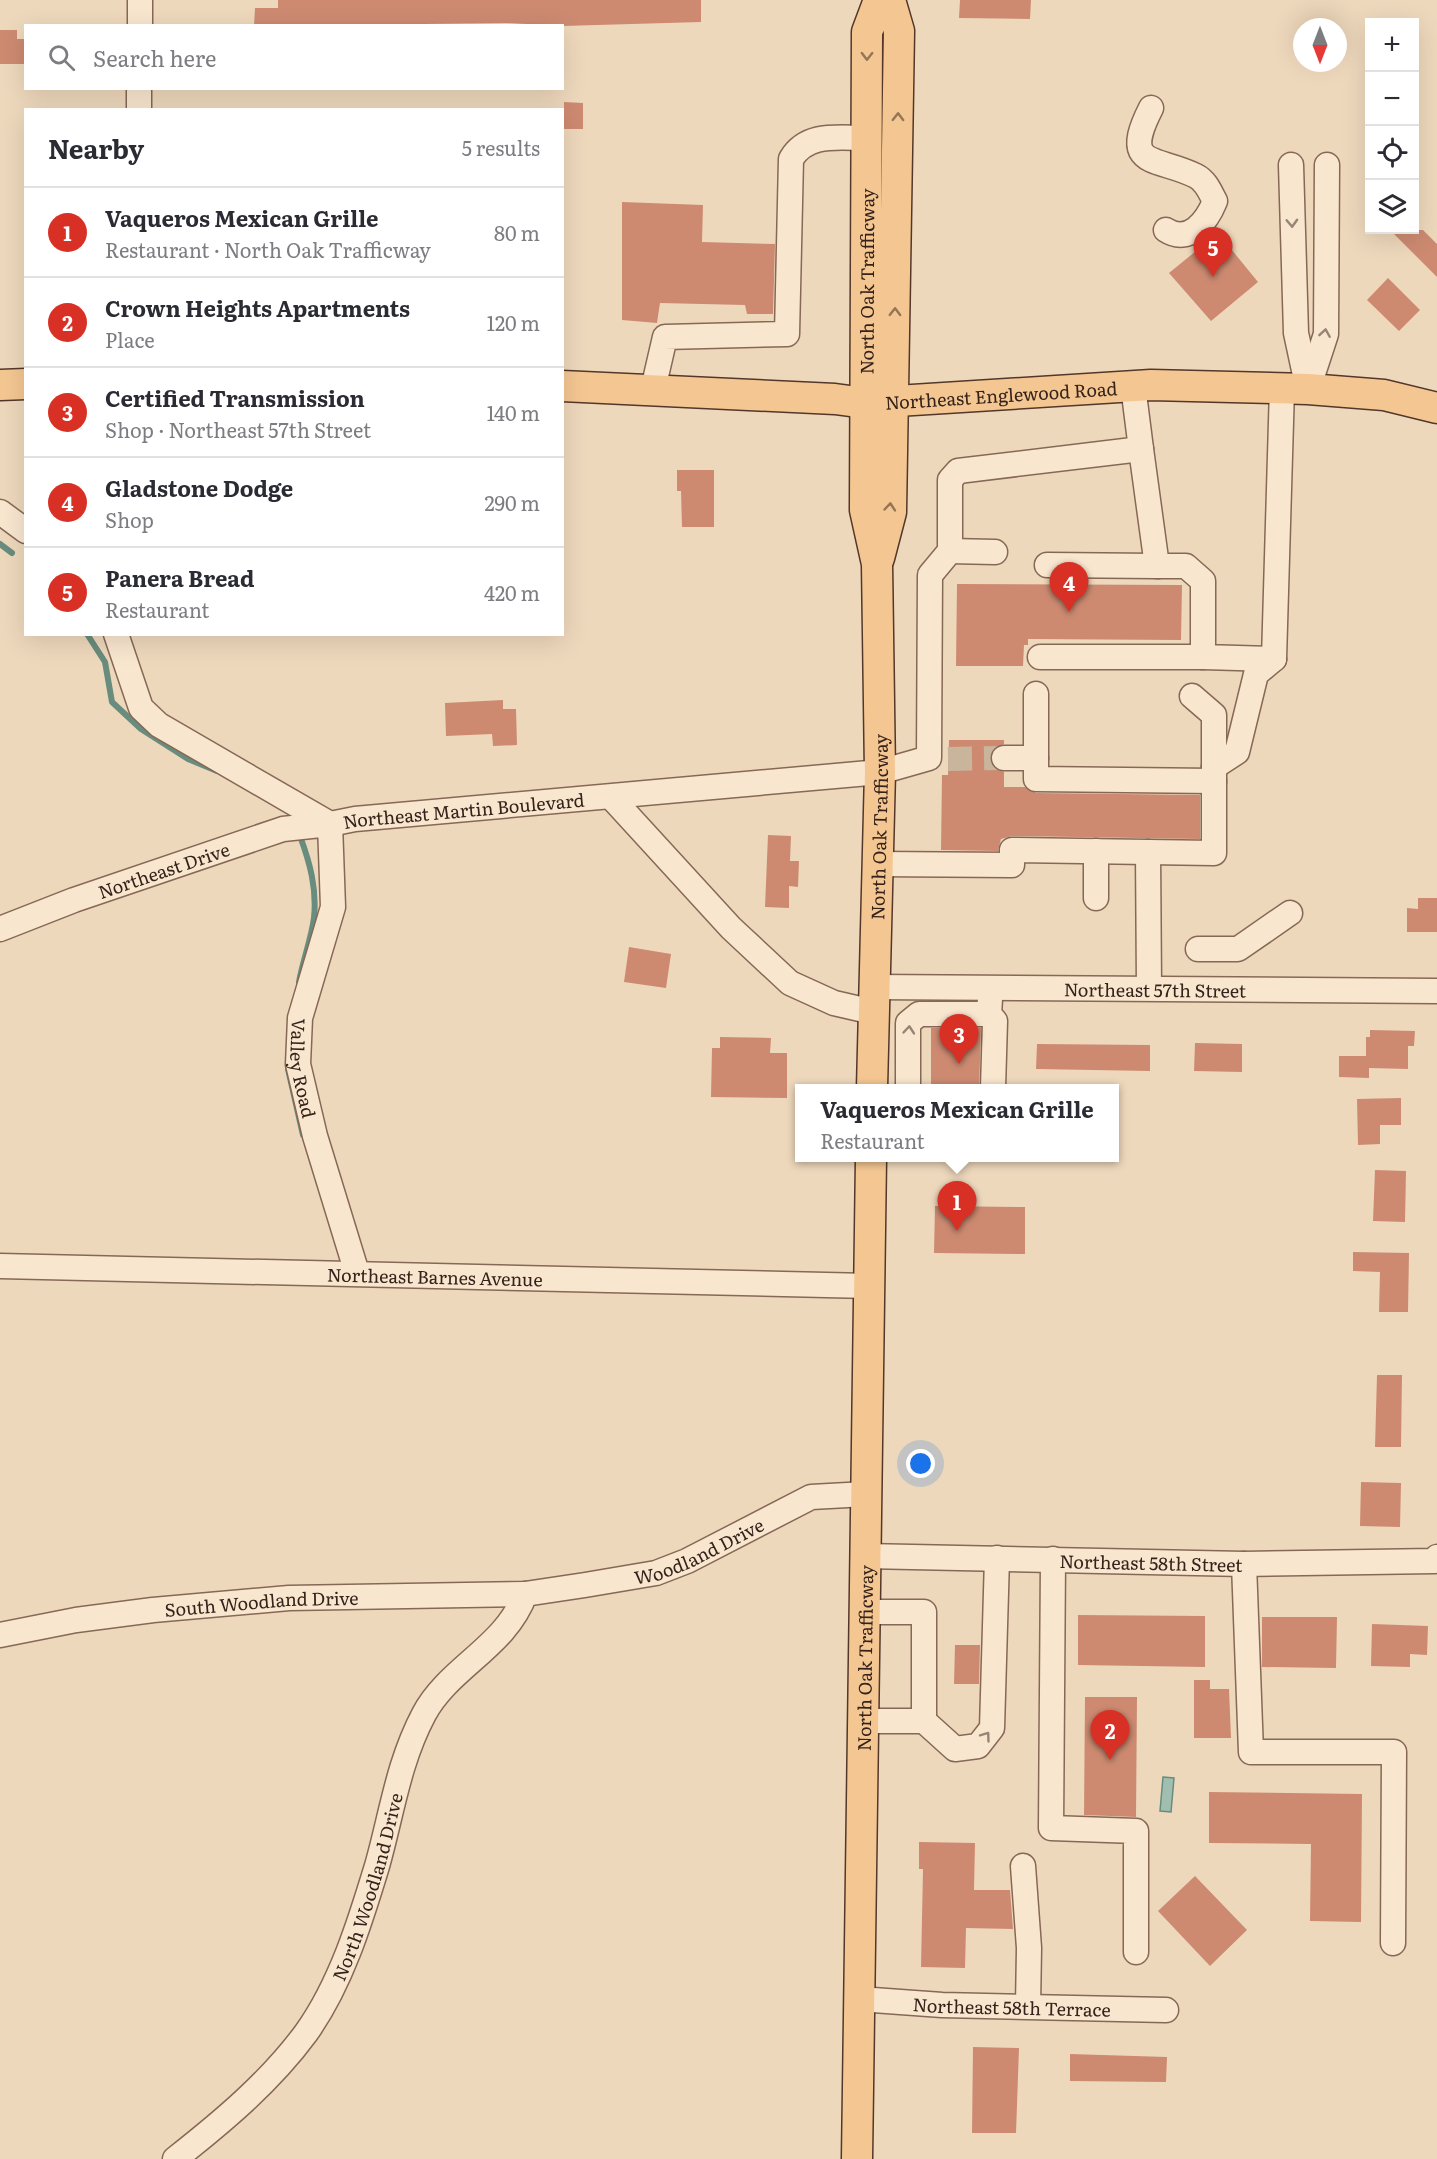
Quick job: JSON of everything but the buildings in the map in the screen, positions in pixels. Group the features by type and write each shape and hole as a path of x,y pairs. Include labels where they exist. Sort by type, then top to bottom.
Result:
{"main road":[{"name":"North Oak Trafficway","path":"872,1084 880,772 877,564 891,512 879,402 866,138 867,32 879,0"},
{"name":"North Oak Trafficway","path":"879,402 899,31 890,0"},
{"path":"0,385 24,384"},
{"name":"Northeast Englewood Road","path":"564,386 879,402 1133,386 1295,388 1384,395 1437,408"},
{"name":"North Oak Trafficway","path":"857,2159 871,1162"}],"street":[{"path":"140,0 140,24"},
{"path":"139,90 139,108"},
{"path":"1151,108 1141,128 1138,142 1143,154 1153,163 1197,177 1208,187 1215,201 1209,216 1198,228 1184,236 1174,235 1166,230"},
{"path":"653,389 664,337 787,334 791,159 797,149 816,139 866,138"},
{"path":"1036,694 1035,779 1214,774 1238,752 1256,674 1274,659 1295,388 1296,333 1291,165"},
{"path":"1295,388 1326,334 1327,165"},
{"path":"1133,386 1157,566"},
{"path":"996,552 950,551 950,480 958,471 1141,449"},
{"path":"0,512 24,530"},
{"name":"Northeast Martin Boulevard","path":"117,636 141,708 159,725 330,824 355,819 880,772 939,758 930,575 950,551"},
{"path":"1047,565 1186,566 1203,581 1203,657"},
{"path":"1040,657 1274,659"},
{"path":"877,864 1012,865 1012,850 1214,853 1214,715 1192,696"},
{"path":"1004,758 1035,758"},
{"name":"Northeast Martin Boulevard","path":"610,797 723,919 790,983 834,1003 873,1000"},
{"name":"Northeast Drive","path":"0,929 74,900 283,829 330,824"},
{"name":"Valley Road","path":"330,824 333,908 300,1018 298,1064 315,1136 357,1273"},
{"path":"1096,851 1096,898"},
{"path":"1148,852 1149,988"},
{"path":"1198,948 1238,949 1290,913"},
{"path":"990,987 989,1014 995,1021 993,1084"},
{"name":"Northeast 57th Street","path":"873,1000 990,987 1437,991"},
{"path":"909,1084 908,1023 912,1017 920,1014 989,1014"},
{"name":"Northeast Barnes Avenue","path":"0,1266 869,1286"},
{"name":"Woodland Drive","path":"525,1594 656,1573 687,1562 812,1497 866,1494"},
{"name":"Northeast 58th Street","path":"865,1556 1244,1564 1434,1562 1437,1557"},
{"path":"863,1721 924,1721 955,1749 978,1746 992,1728 997,1558"},
{"path":"1053,1559 1051,1828 1136,1831 1136,1952"},
{"path":"1244,1564 1251,1752 1394,1752 1393,1942"},
{"name":"South Woodland Drive","path":"0,1635 153,1610 289,1598 525,1594"},
{"name":"North Woodland Drive","path":"175,2159 225,2120 306,2032 340,1970 358,1924 412,1737 426,1710 455,1677 512,1622 525,1594"},
{"path":"864,1612 924,1612 924,1721"},
{"path":"1023,1866 1029,1948 1028,2006"},
{"name":"Northeast 58th Terrace","path":"859,1999 942,2005 1166,2010"}],"shaded area":[{"path":"1163,1777 1174,1778 1171,1812 1160,1811"}],"waterway":[{"path":"0,544 12,553"},
{"path":"88,636 105,662 112,702 141,729 188,759 217,771"},
{"path":"299,982 313,926 315,907 312,876 300,836"},
{"path":"288,1069 303,1135"}],"tunnel":[{"path":"948,759 1004,758"}],"place":[{"name":"Panera Bread","path":"1213,277"},
{"name":"Gladstone Dodge","path":"1069,612"},
{"name":"Certified Transmission","path":"959,1064"},
{"name":"Vaqueros Mexican Grille","path":"957,1231"},
{"name":"Crown Heights Apartments","path":"1110,1760"}]}
